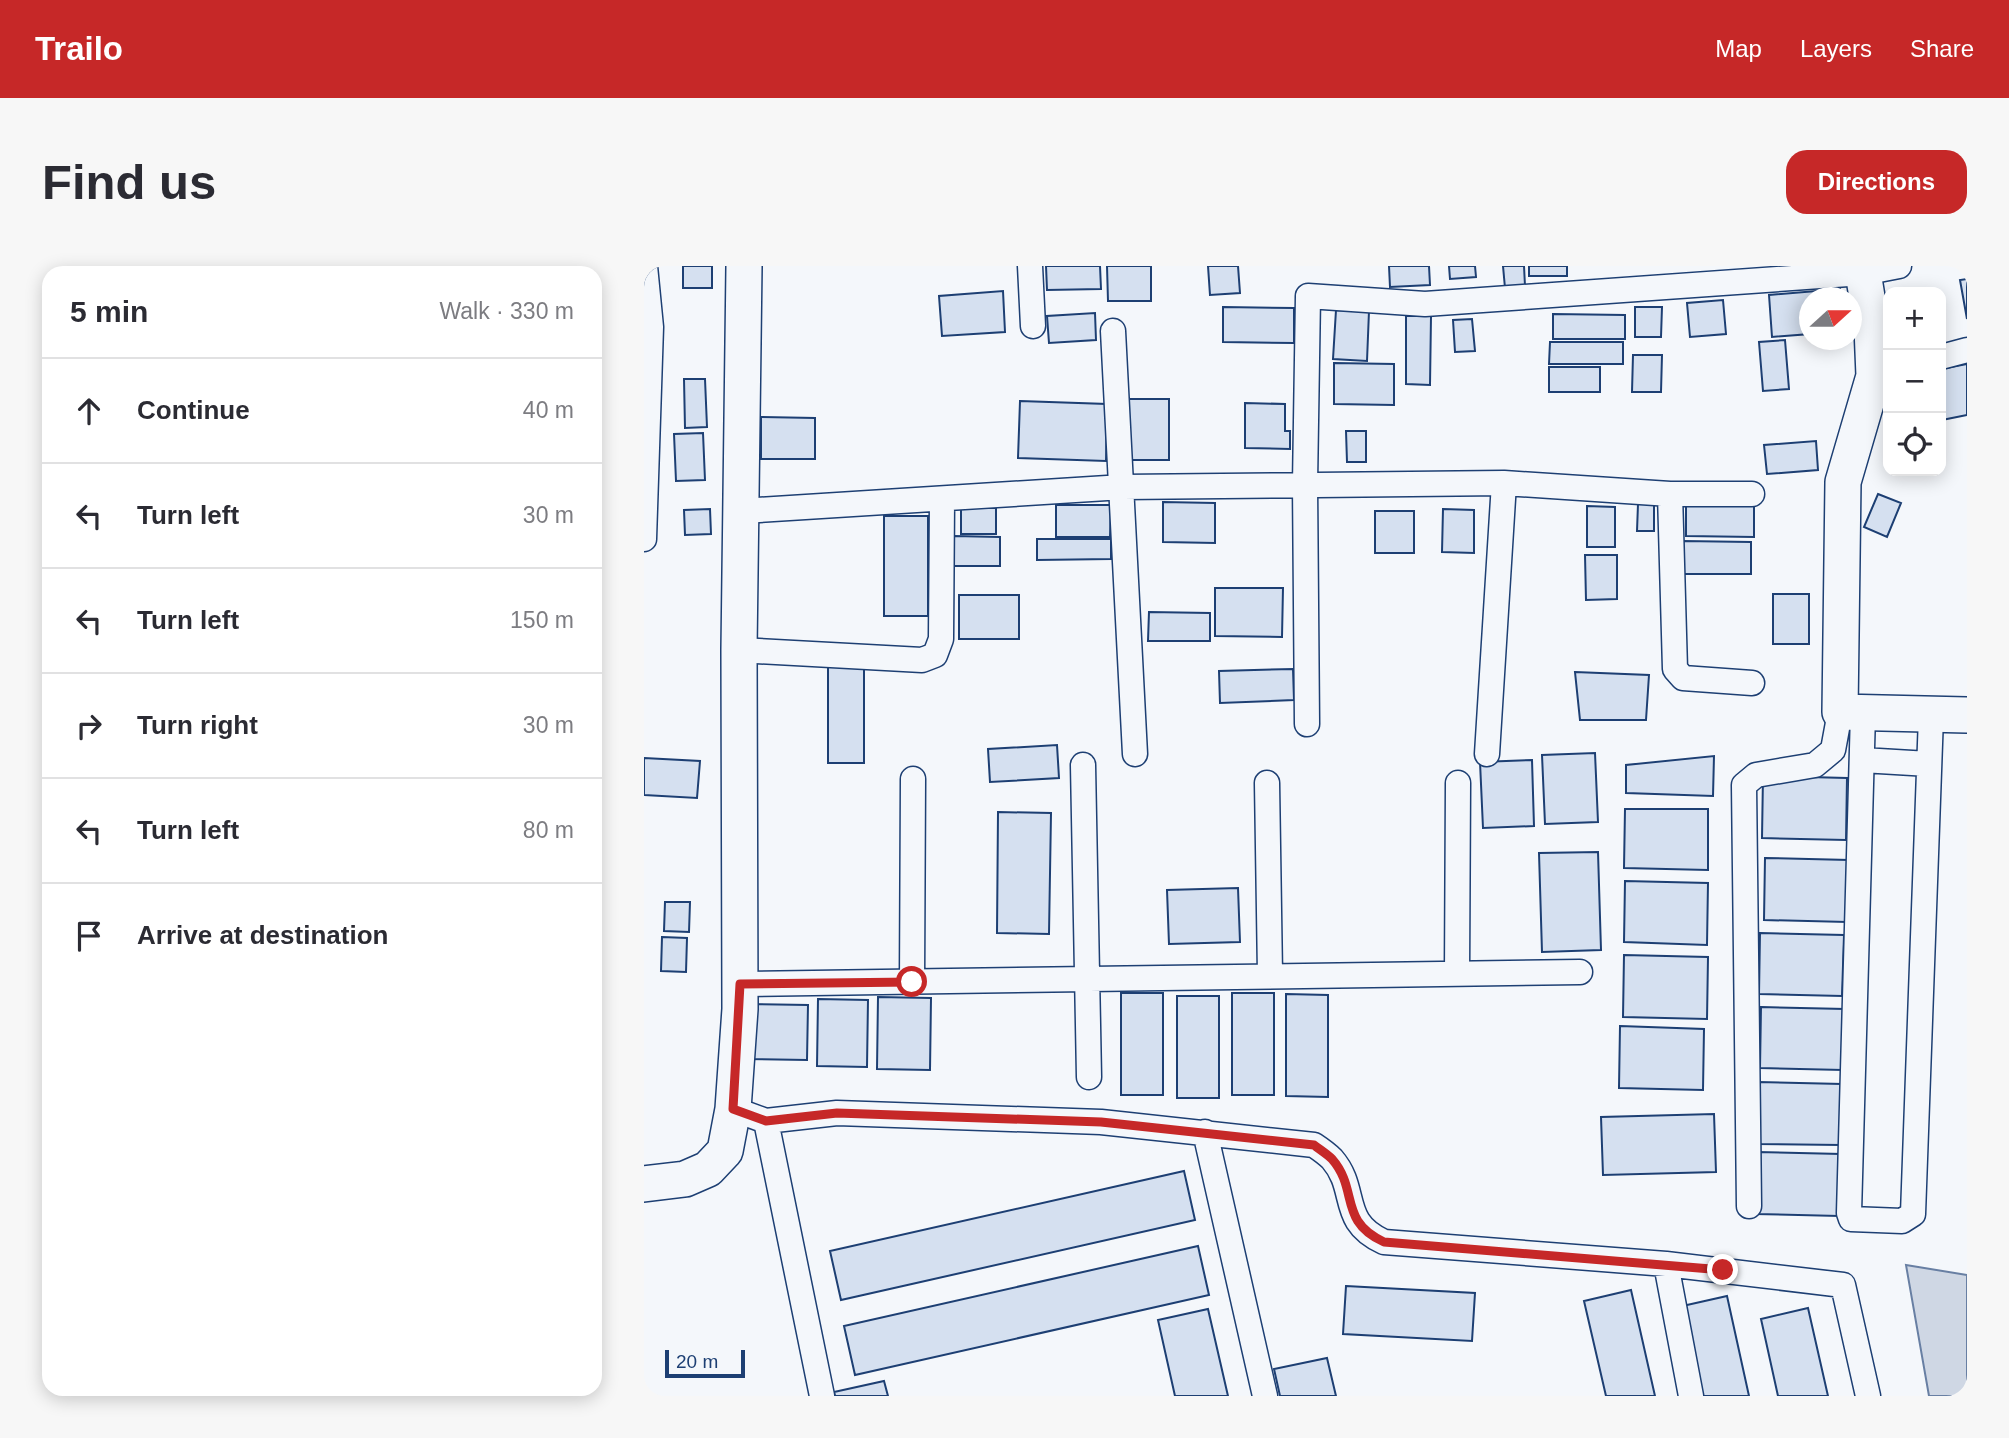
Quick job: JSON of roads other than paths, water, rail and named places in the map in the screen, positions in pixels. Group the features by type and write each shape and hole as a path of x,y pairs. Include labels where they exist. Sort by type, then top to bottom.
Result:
{"street":[{"path":"644,539 651,327 645,266"},
{"path":"644,1184 685,1179 708,1169 725,1151 733,1109 740,984 739,650 744,266"},
{"path":"1030,266 1033,326"},
{"path":"1307,724 1305,484 1308,296 1425,304 1899,266"},
{"path":"1862,269 1881,374 1843,482 1841,651 1862,760 1849,1213 1851,1219 1902,1221 1913,1214 1931,716"},
{"path":"1113,331 1135,754"},
{"path":"1946,356 1967,350"},
{"path":"741,510 1123,487 1305,484 1504,483 1670,494 1752,494"},
{"path":"1487,754 1504,483"},
{"path":"1670,494 1675,669 1684,678 1752,683"},
{"path":"739,650 922,660 935,655 942,639 942,500"},
{"path":"1852,712 1967,715"},
{"path":"1749,1206 1744,785 1756,775 1815,765 1833,750 1852,712"},
{"path":"1862,760 1929,764"},
{"path":"1083,765 1085,979 1089,1077"},
{"path":"912,982 913,779"},
{"path":"1267,783 1270,975"},
{"path":"1457,973 1458,783"},
{"path":"740,984 1580,972"},
{"path":"733,1109 766,1121 837,1113 1101,1122 1146,1129 1205,1132 1314,1145 1332,1158 1353,1214 1365,1233 1384,1242 1666,1264 1843,1285 1868,1396"},
{"path":"766,1121 822,1396"},
{"path":"1205,1132 1265,1396"},
{"path":"1666,1264 1691,1396"}]}
